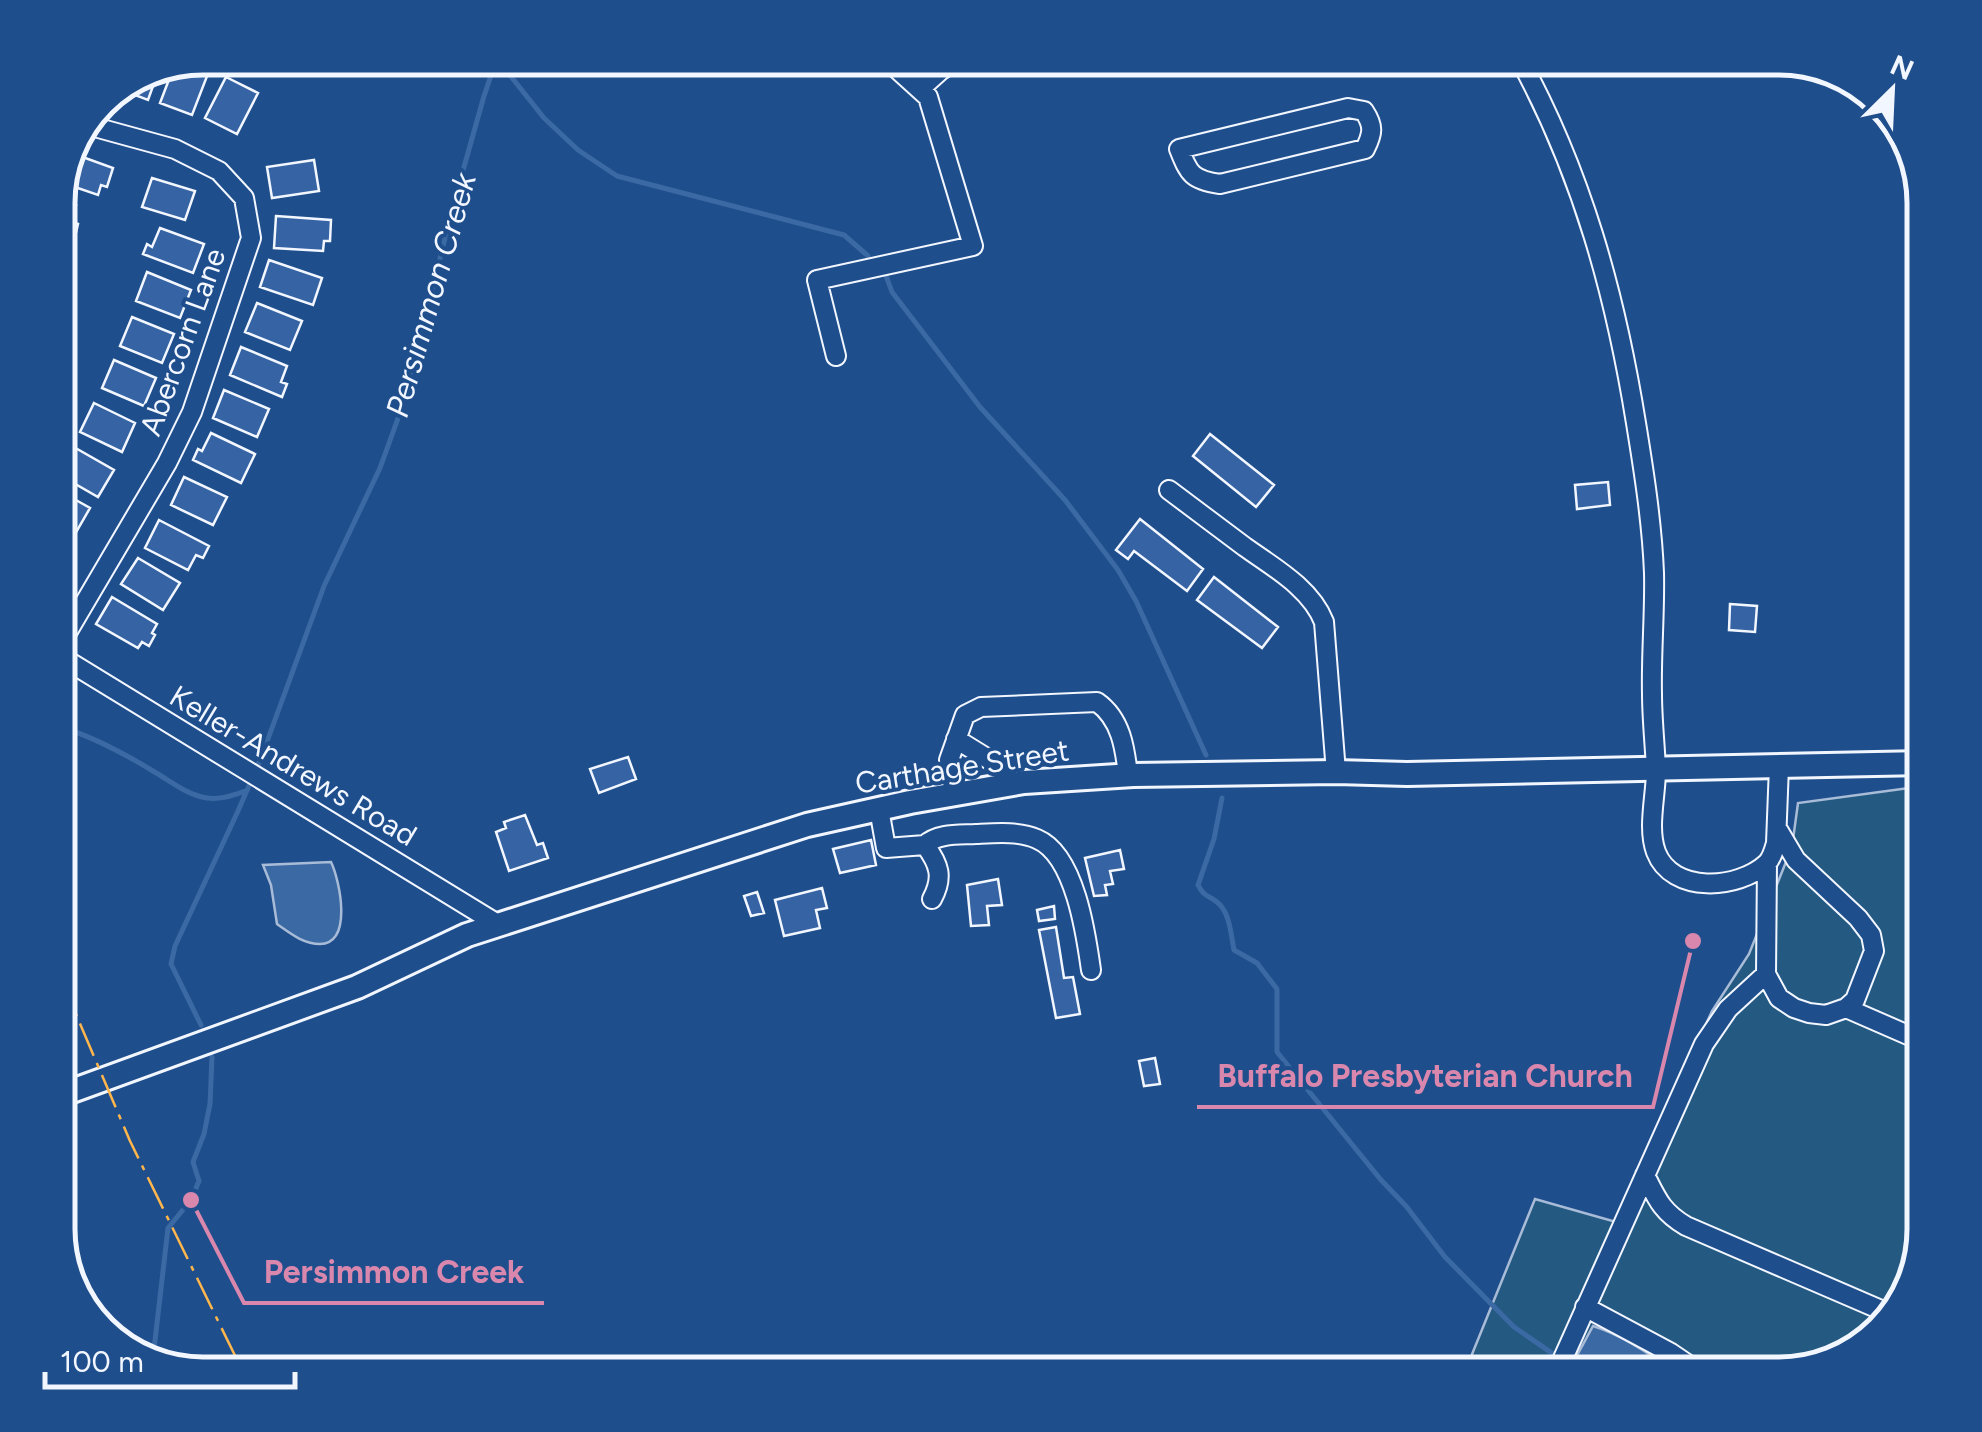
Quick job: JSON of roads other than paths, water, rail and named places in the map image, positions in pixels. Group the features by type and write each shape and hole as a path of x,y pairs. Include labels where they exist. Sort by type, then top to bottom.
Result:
{"main road":[{"name":"Carthage Street","path":"75,1090 357,987 499,924 807,824 1010,784 1128,775 1407,774 1907,763"}],"street":[{"path":"836,356 817,280 972,246 928,97 905,75"},
{"path":"921,88 938,75"},
{"path":"1527,75 1583,198 1614,310 1630,387 1654,572 1652,694 1656,769 1652,840 1666,870 1681,879 1717,883 1741,878 1768,862 1778,828 1779,766"},
{"path":"1348,108 1364,111 1372,123 1365,149 1220,184 1205,182 1188,172 1179,149 1236,135 1348,108"},
{"name":"Abercorn Lane","path":"75,623 192,412 251,238 244,198 219,170 175,149 100,128"},
{"path":"1169,490 1287,578 1320,610 1336,772"},
{"name":"Keller-Andrews Road","path":"75,662 499,924"},
{"path":"954,794 949,760 965,715 982,707 1097,702 1106,709 1122,739 1128,775"},
{"path":"956,739 1006,770 1010,784"},
{"path":"879,808 886,848 924,844 944,836 988,834 1019,834 1048,844 1072,886 1091,970"},
{"path":"1768,862 1766,974 1779,998 1794,1008 1826,1015 1846,1008 1855,1000 1874,951 1871,935 1796,860 1778,828"},
{"path":"924,844 937,861 939,886 932,899"},
{"path":"1563,1357 1704,1044 1728,1010 1766,974"},
{"path":"1846,1008 1907,1035"},
{"path":"1645,1175 1660,1206 1671,1218 1879,1309"},
{"path":"1585,1307 1677,1357"}],"waterway":[{"name":"Persimmon Creek","path":"201,1025 171,964 175,946 261,758 324,586 380,468 405,399 453,206 491,75"},
{"path":"510,75 544,118 578,150 617,176 844,235 868,256"},
{"path":"885,273 892,292 980,407 1065,500 1118,570 1206,755"},
{"path":"75,732 193,794 217,798 246,791"},
{"path":"1222,798 1214,839 1198,885 1225,912 1234,950 1257,963 1277,989 1277,1052 1445,1257 1514,1327 1557,1357"},
{"name":"Persimmon Creek","path":"154,1347 168,1228 191,1200 199,1181 193,1162 210,1104 212,1057"}],"place":[{"name":"Buffalo Presbyterian Church","path":"1693,941"},
{"name":"Persimmon Creek","path":"191,1200"}]}
